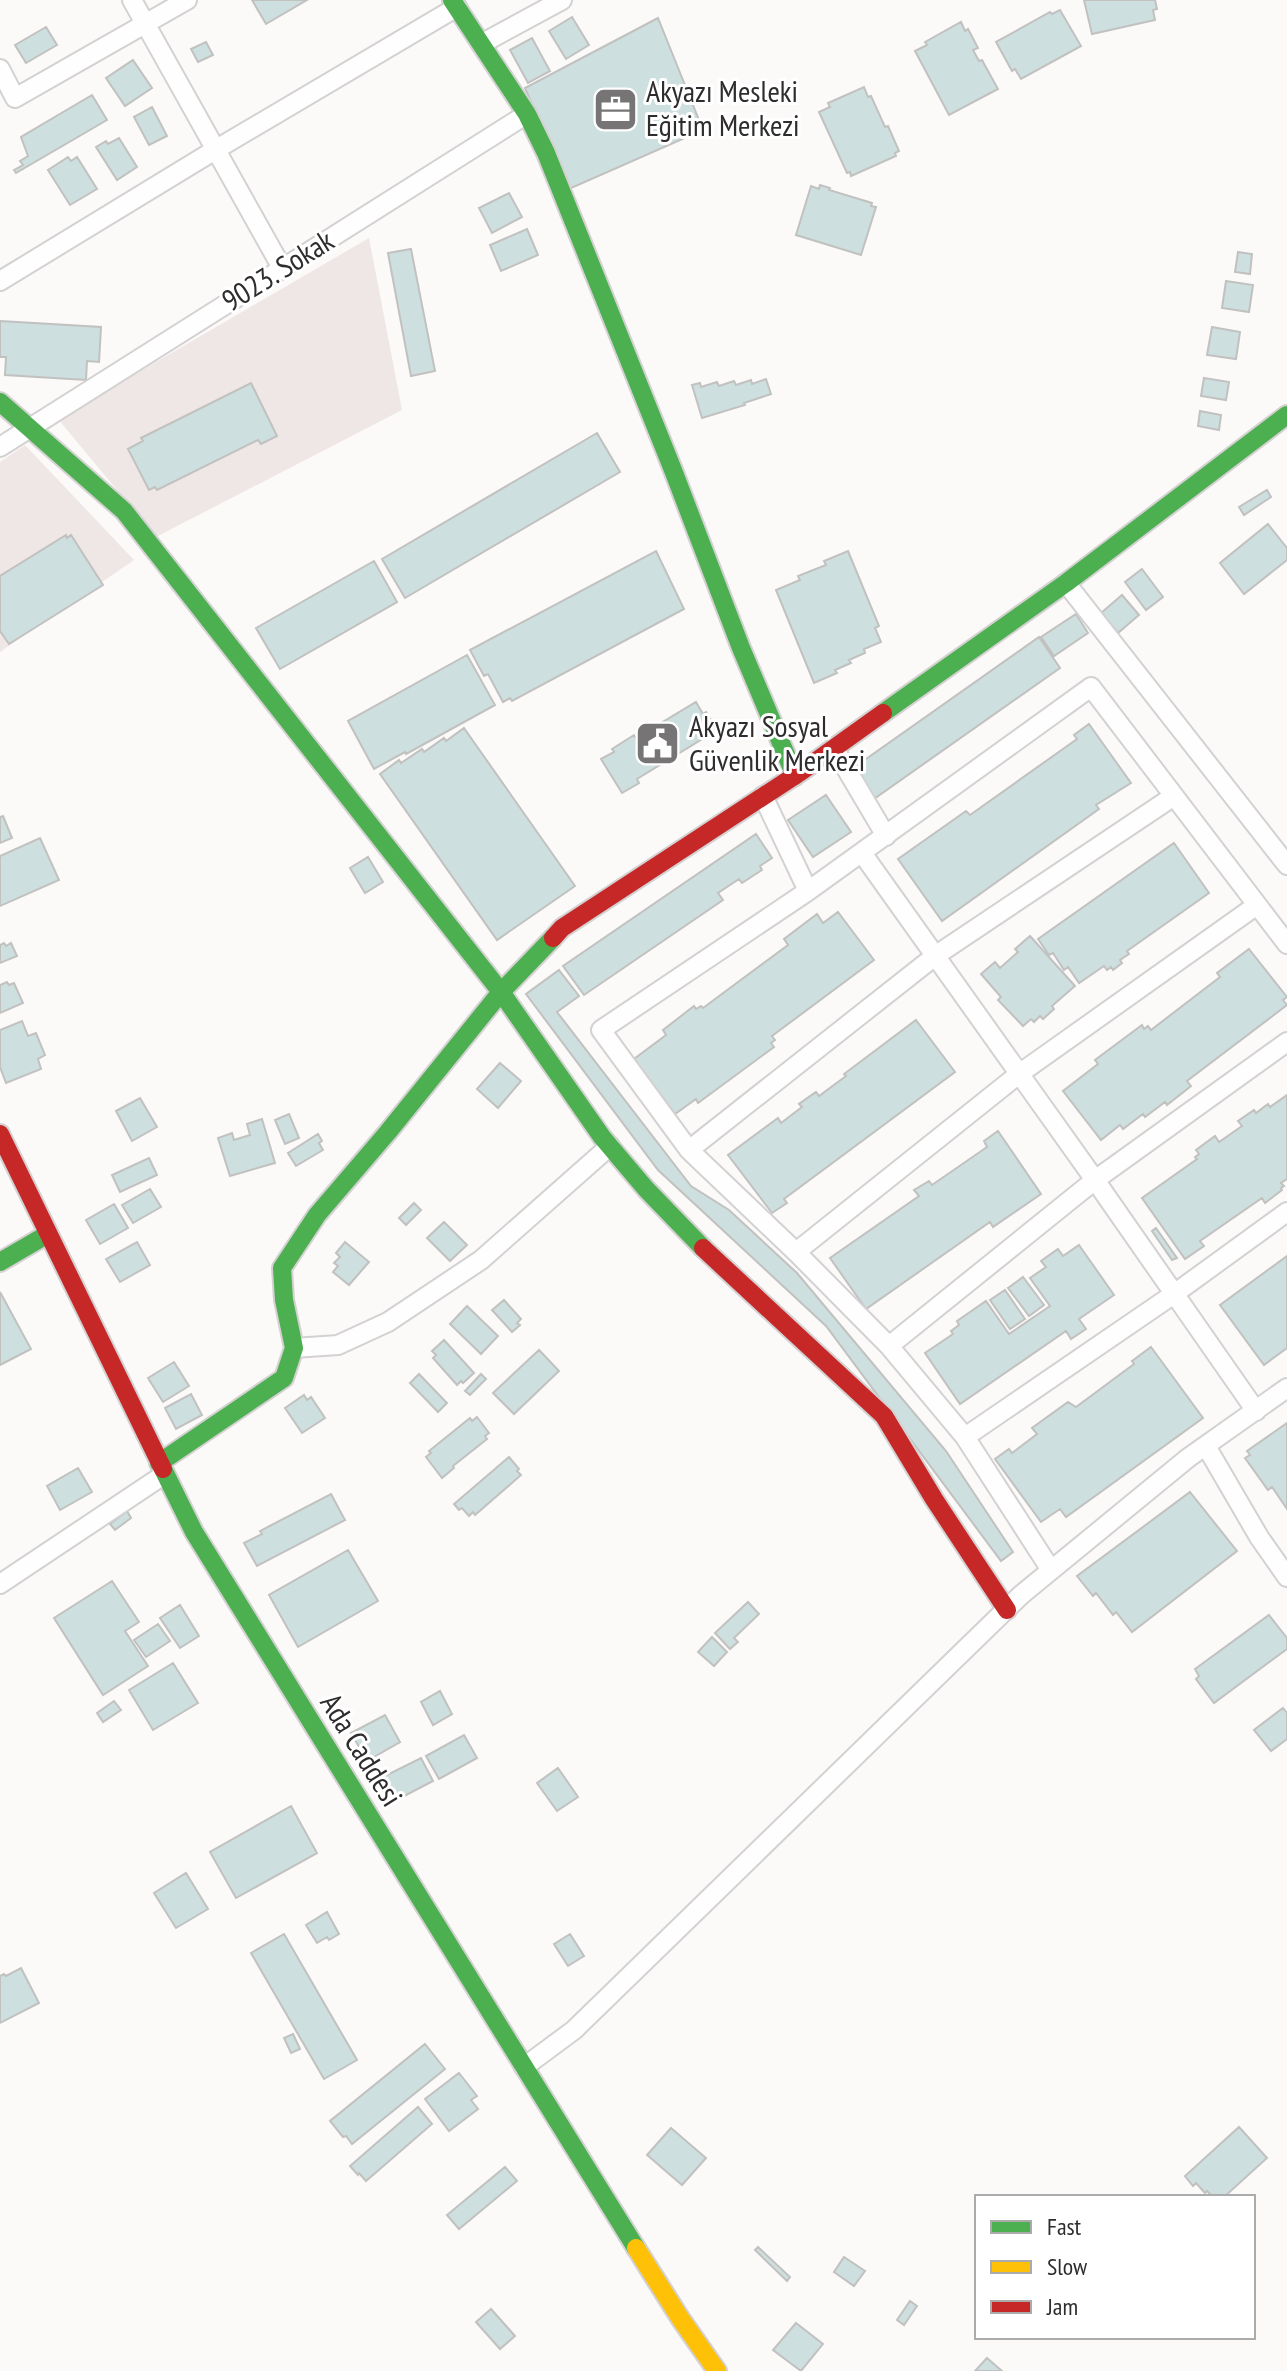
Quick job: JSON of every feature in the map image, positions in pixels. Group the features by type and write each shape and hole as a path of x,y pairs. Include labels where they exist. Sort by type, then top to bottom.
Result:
{"main road":[{"path":"455,4 527,114 546,153 741,648 795,776"},
{"path":"0,402 124,511 263,691 398,858 501,992 610,1146 646,1189 717,1263 884,1416 1007,1610"},
{"path":"162,1468 284,1378 294,1348 284,1300 282,1268 317,1215 501,992 562,928 795,776 1066,583 1287,415"},
{"name":"Ada Caddesi","path":"0,1134 194,1532 680,2318 717,2371"},
{"path":"0,1262 48,1234"}],"street":[{"path":"132,0 282,268"},
{"path":"0,69 15,98 187,0"},
{"path":"481,44 562,0"},
{"path":"0,281 455,4"},
{"name":"9023. Sokak","path":"0,447 527,114"},
{"path":"1066,583 1287,865"},
{"path":"1051,1570 965,1437 889,1346 689,1150 601,1030 808,891 1091,687 1287,944"},
{"path":"834,748 886,836"},
{"path":"763,796 808,891"},
{"path":"689,1150 935,956 1174,796"},
{"path":"862,853 1256,1411"},
{"path":"796,1252 1019,1074 1257,905"},
{"path":"889,1346 1095,1180 1287,1042"},
{"path":"294,1348 338,1345 388,1322 481,1260 610,1146"},
{"path":"965,1437 1174,1294 1287,1212"},
{"path":"524,2067 574,2030 1051,1570 1206,1446 1287,1388"},
{"path":"1206,1446 1259,1537 1287,1577"},
{"path":"0,1584 162,1468"}],"shaded area":[{"path":"369,238 402,410 156,537 58,419"},
{"path":"25,445 134,560 0,652 0,462"}],"building":[{"path":"252,0 307,0 266,24"},
{"path":"1084,0 1155,0 1155,20 1092,34"},
{"path":"1060,10 1081,46 1021,79 1015,69 1012,71 996,42 1050,12"},
{"path":"572,17 589,45 566,59 549,31"},
{"name":"Akyazı Mesleki Eğitim Merkezi","path":"658,18 703,130 569,189 525,88"},
{"path":"961,22 978,48 973,50 979,61 982,60 998,89 949,115 915,51"},
{"path":"46,27 57,45 26,63 15,45"},
{"path":"532,38 550,71 528,83 510,50"},
{"path":"206,42 213,55 198,62 191,49"},
{"path":"133,60 152,88 125,106 106,78"},
{"path":"864,87 899,151 895,153 896,156 851,176 819,112 830,107 828,103"},
{"path":"92,95 107,120 16,173 14,170 23,165 20,161 28,156 21,137"},
{"path":"152,107 167,136 149,145 134,117"},
{"path":"119,138 137,167 117,180 96,147"},
{"path":"68,157 71,161 77,157 97,189 70,205 48,170"},
{"path":"820,185 876,207 861,255 796,235 811,186 819,189"},
{"path":"509,193 522,217 492,233 479,208"},
{"path":"527,229 538,255 501,271 490,245"},
{"path":"411,249 435,371 411,376 388,253"},
{"path":"1238,252 1252,254 1250,274 1235,272"},
{"path":"1226,281 1253,285 1249,312 1222,308"},
{"path":"0,321 101,327 99,362 87,361 86,380 5,375 6,357 0,357"},
{"path":"1212,327 1240,332 1236,359 1207,355"},
{"path":"1204,378 1229,382 1226,400 1201,396"},
{"path":"766,379 771,394 702,418 692,385 700,383 701,387 717,382 719,386 734,381 736,385 751,380 752,384"},
{"path":"251,383 277,436 261,444 258,440 157,490 155,487 149,490 128,449 143,441 141,438"},
{"path":"1200,411 1221,415 1219,430 1198,426"},
{"path":"597,433 620,472 405,598 382,559"},
{"path":"1267,490 1271,497 1244,515 1239,507"},
{"path":"1268,524 1287,548 1287,560 1244,594 1220,563"},
{"path":"66,535 67,538 71,535 103,585 9,644 0,631 0,576"},
{"path":"656,551 684,609 512,701 510,698 503,702 470,650"},
{"path":"848,551 879,626 875,628 881,642 864,649 865,653 835,670 837,673 814,683 776,590 800,580 798,576 826,565 824,561"},
{"path":"374,561 397,602 280,669 256,628"},
{"path":"1142,569 1163,597 1146,610 1125,582"},
{"path":"1122,595 1139,615 1118,633 1101,613"},
{"path":"1076,614 1088,633 1054,656 1041,637"},
{"path":"1039,637 1060,668 871,801 849,771"},
{"path":"467,655 495,705 374,769 348,721"},
{"name":"Akyazı Sosyal Güvenlik Merkezi","path":"696,702 717,730 637,779 639,783 622,793 601,759 634,735 636,738"},
{"path":"1089,724 1131,783 1096,805 1099,809 942,921 898,859 966,811 970,815 1077,739 1074,735"},
{"path":"464,728 575,886 497,940 380,774 399,760 401,763 422,749 424,752"},
{"path":"826,795 851,832 813,857 788,820"},
{"path":"3,816 12,838 0,843 0,817"},
{"path":"756,834 772,858 760,866 762,870 742,883 739,879 718,893 723,900 584,995 563,966"},
{"path":"40,838 59,880 0,906 0,856"},
{"path":"1174,843 1209,893 1127,951 1129,954 1113,970 1111,967 1107,970 1104,966 1079,983 1068,967 1064,970 1053,953 1049,955 1038,939"},
{"path":"368,857 383,882 365,893 350,868"},
{"path":"838,912 874,960 772,1036 774,1047 698,1103 696,1099 675,1114 634,1059 666,1035 663,1030 694,1006 696,1009 703,1008 788,945 784,939 817,914 823,923"},
{"path":"1030,936 1075,986 1052,1006 1054,1009 1043,1019 1040,1016 1034,1022 1031,1019 1023,1026 998,1000 1001,997 981,974 995,962 1000,968"},
{"path":"4,943 6,946 11,943 17,956 0,963 0,945"},
{"path":"1249,949 1287,997 1283,1000 1287,1005 1187,1081 1191,1086 1167,1105 1165,1102 1145,1117 1143,1114 1123,1129 1120,1125 1101,1140 1063,1091 1098,1064 1095,1060 1142,1025 1144,1029 1148,1026 1151,1030 1220,977 1217,973"},
{"path":"559,970 579,996 557,1012 691,1186 729,1210 797,1273 946,1451 1013,1552 1001,1561 826,1326 658,1170 526,994"},
{"path":"7,982 9,985 14,983 23,1003 0,1013 0,985"},
{"path":"916,1020 955,1072 784,1199 787,1203 772,1213 728,1155 778,1118 781,1123 816,1092 819,1096"},
{"path":"22,1021 28,1036 36,1033 45,1055 38,1059 41,1069 6,1083 0,1067 0,1030"},
{"path":"500,1063 521,1081 498,1108 477,1089"},
{"path":"1287,1095 1287,1179 1281,1183 1284,1186 1282,1190 1265,1203 1262,1198 1200,1241 1204,1246 1185,1259 1142,1198 1197,1159 1195,1157 1199,1154 1196,1150 1215,1136 1219,1142 1242,1126 1238,1121 1254,1110 1256,1113 1268,1104 1270,1107"},
{"path":"140,1098 157,1127 132,1141 116,1111"},
{"path":"289,1114 299,1138 285,1144 275,1120"},
{"path":"262,1119 275,1163 230,1176 218,1138 232,1133 234,1140 250,1135 247,1124"},
{"path":"998,1131 1041,1194 993,1227 990,1222 866,1309 830,1258 919,1196 914,1190 929,1181 932,1185 987,1147 984,1141"},
{"path":"318,1134 323,1150 296,1166 288,1153"},
{"path":"149,1158 157,1175 120,1192 112,1175"},
{"path":"150,1189 161,1207 133,1223 122,1205"},
{"path":"414,1203 421,1210 406,1225 399,1218"},
{"path":"114,1204 128,1228 100,1244 86,1220"},
{"path":"444,1222 467,1245 450,1261 427,1238"},
{"path":"1156,1228 1177,1258 1172,1260 1152,1231"},
{"path":"137,1242 150,1265 120,1282 106,1259"},
{"path":"345,1242 369,1262 349,1285 333,1272 338,1266 334,1263 340,1257 336,1253"},
{"path":"1079,1245 1114,1295 1079,1319 1086,1329 1071,1339 1066,1331 960,1404 925,1353 953,1334 951,1331 959,1325 957,1321 986,1301 1009,1334 1050,1306 1030,1278 1046,1267 1041,1261 1058,1249 1063,1256"},
{"path":"1287,1256 1287,1348 1264,1365 1220,1305"},
{"path":"1023,1277 1044,1305 1029,1316 1008,1288"},
{"path":"1005,1290 1025,1319 1010,1329 990,1300"},
{"path":"0,1292 31,1349 0,1365"},
{"path":"504,1300 521,1319 517,1323 520,1325 512,1332 492,1310"},
{"path":"467,1306 498,1336 481,1354 450,1324"},
{"path":"444,1340 474,1373 463,1383 461,1381 457,1385 433,1358 436,1355 432,1351"},
{"path":"1151,1347 1203,1418 1066,1517 1060,1509 1041,1522 995,1459 1009,1449 1012,1453 1037,1434 1032,1428 1068,1402 1076,1407 1134,1364 1132,1361"},
{"path":"539,1350 559,1371 514,1414 493,1393"},
{"path":"174,1362 189,1386 163,1402 148,1378"},
{"path":"419,1374 447,1403 438,1412 410,1383"},
{"path":"481,1374 486,1379 470,1395 465,1391"},
{"path":"191,1394 202,1415 176,1429 165,1408"},
{"path":"304,1395 307,1400 311,1397 325,1418 302,1433 285,1408"},
{"path":"477,1417 489,1433 485,1436 487,1439 442,1478 426,1457 431,1453 429,1451 470,1418 472,1421"},
{"path":"1287,1423 1287,1509 1272,1487 1268,1490 1245,1458 1250,1455 1247,1451"},
{"path":"509,1457 521,1475 475,1515 473,1512 469,1516 462,1508 459,1510 454,1504"},
{"path":"78,1468 92,1492 60,1510 47,1486"},
{"path":"1190,1492 1237,1551 1132,1632 1116,1612 1113,1615 1096,1593 1093,1596 1077,1576"},
{"path":"331,1494 345,1520 257,1566 244,1543 262,1534 260,1531"},
{"path":"127,1511 131,1518 115,1530 110,1524"},
{"path":"348,1550 378,1601 298,1647 269,1595"},
{"path":"112,1581 139,1622 125,1631 148,1666 103,1695 54,1618"},
{"path":"748,1602 759,1614 734,1638 738,1642 730,1649 715,1633"},
{"path":"180,1605 199,1636 180,1648 160,1618"},
{"path":"1269,1615 1287,1638 1287,1649 1214,1703 1196,1679 1199,1676 1195,1669"},
{"path":"158,1624 170,1641 146,1657 134,1640"},
{"path":"712,1637 727,1652 714,1666 698,1652"},
{"path":"173,1663 198,1703 153,1730 129,1690"},
{"path":"440,1691 452,1714 433,1725 421,1702"},
{"path":"114,1701 121,1710 103,1722 97,1713"},
{"path":"1283,1708 1287,1713 1287,1739 1271,1751 1254,1730"},
{"path":"385,1715 400,1742 367,1761 351,1733"},
{"path":"464,1735 477,1758 439,1779 426,1756"},
{"path":"421,1758 433,1781 391,1803 379,1779"},
{"path":"558,1768 578,1797 557,1811 537,1783"},
{"path":"291,1806 317,1853 236,1898 210,1852"},
{"path":"186,1873 208,1909 176,1928 154,1893"},
{"path":"327,1912 339,1934 317,1943 306,1925"},
{"path":"284,1934 357,2060 324,2079 251,1953"},
{"path":"570,1934 584,1956 568,1966 554,1944"},
{"path":"21,1968 39,2003 0,2023 0,1976"},
{"path":"293,2034 300,2049 291,2053 284,2038"},
{"path":"425,2044 445,2069 352,2144 346,2136 343,2137 330,2121"},
{"path":"459,2073 477,2096 471,2100 478,2109 449,2131 425,2099"},
{"path":"418,2107 432,2124 366,2181 358,2175 350,2166"},
{"path":"1239,2127 1267,2158 1226,2195 1205,2193 1196,2183 1193,2186 1185,2176"},
{"path":"671,2128 706,2158 682,2185 647,2155"},
{"path":"505,2167 517,2181 459,2229 447,2215"},
{"path":"758,2247 790,2277 787,2281 755,2250"},
{"path":"844,2257 865,2271 854,2286 834,2272"},
{"path":"910,2301 917,2306 904,2325 897,2320"},
{"path":"491,2309 515,2336 500,2349 476,2322"},
{"path":"796,2323 823,2344 801,2371 773,2350"},
{"path":"987,2358 1002,2371 975,2371"}],"traffic: fast":[{"path":"452,0 527,114 546,153 741,648 795,776"},
{"path":"0,402 124,511 501,992 602,1137 646,1189 703,1248"},
{"path":"883,713 1066,583 1287,415"},
{"path":"159,1463 284,1378 294,1348 284,1300 282,1268 317,1215 501,992 553,938"},
{"path":"0,1262 48,1234"},
{"path":"163,1469 194,1532 636,2248"}],"traffic: slow":[{"path":"636,2248 717,2371"}],"traffic: jam":[{"path":"553,938 562,928 802,771 883,713"},
{"path":"0,1134 163,1469"},
{"path":"703,1248 884,1416 1007,1610"}],"place":[{"name":"Akyazı Mesleki Eğitim Merkezi","path":"615,109"},
{"name":"Akyazı Sosyal Güvenlik Merkezi","path":"658,744"}]}
